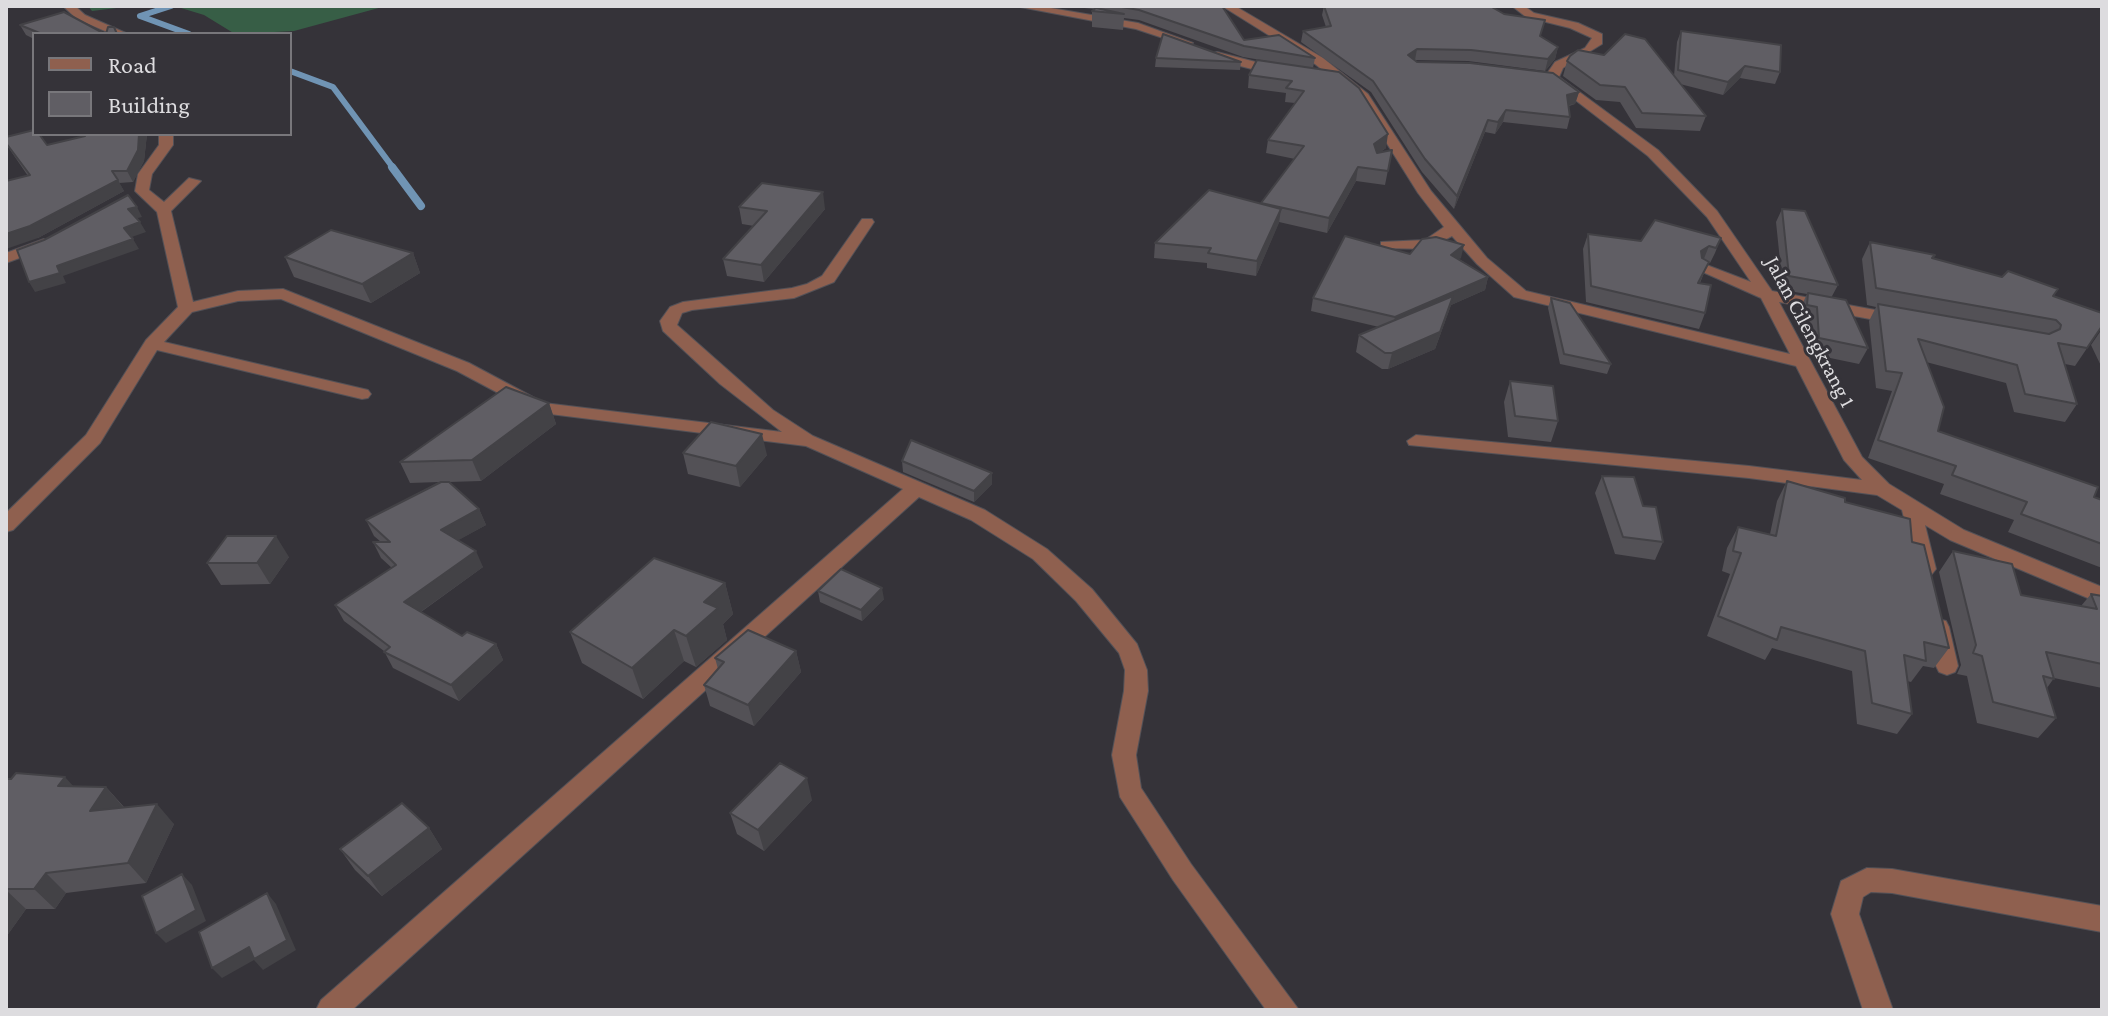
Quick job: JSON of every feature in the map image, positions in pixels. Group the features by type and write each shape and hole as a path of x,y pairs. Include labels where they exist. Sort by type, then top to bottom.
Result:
{"street":[{"path":"68,6 81,17 117,32"},
{"path":"1020,6 1138,26 1239,63 1287,73"},
{"path":"1227,6 1342,79 1364,97 1425,193 1482,261 1520,294 1804,363"},
{"name":"Jalan Cilengkrang 1","path":"1517,6 1530,15 1574,25 1598,36 1598,42 1589,50 1559,65 1548,79 1653,153 1712,214 1767,295 1804,363 1819,399 1854,460 1882,489 1912,510 2010,560 2102,596"},
{"path":"1314,76 1342,79"},
{"path":"166,136 166,145 145,174 137,194 164,210 186,308"},
{"path":"1379,161 1399,149"},
{"path":"164,210 194,181"},
{"path":"867,222 828,279 813,287 794,293 689,305 676,310 668,321 669,327 767,414 810,441 978,515 1040,554 1084,595 1129,650 1136,680 1124,755 1129,790 1182,872 1284,1010"},
{"path":"1386,245 1428,244 1453,228"},
{"path":"6,258 57,237"},
{"path":"1704,269 1767,295 1914,322"},
{"path":"6,525 93,439 152,344 186,308 238,296 283,294 463,367 540,408 810,441"},
{"path":"152,344 362,394"},
{"path":"1416,441 1749,472 1882,489"},
{"path":"331,1010 917,488"},
{"path":"1912,510 1947,666"},
{"path":"1878,1010 1845,914 1851,890 1867,880 1892,881 2102,919"}],"green space":[{"path":"88,6 133,6 92,11"},
{"path":"133,6 386,6 294,31 274,32 232,32 204,15 181,8"}],"building":[{"path":"1116,6 1222,6 1244,40 1279,35 1315,58 1244,46 1139,10"},
{"path":"1324,6 1490,6 1504,14 1545,20 1540,36 1558,47 1548,59 1471,50 1417,49 1408,55 1417,62 1470,63 1553,73 1579,92 1567,95 1570,117 1506,110 1498,122 1488,120 1457,196 1425,159 1373,81 1303,31 1331,26"},
{"path":"1096,8 1124,14 1092,11"},
{"path":"64,12 101,32 37,32 20,25"},
{"path":"1681,31 1781,45 1780,72 1745,66 1728,82 1678,70"},
{"path":"1163,34 1241,62 1156,58"},
{"path":"1625,34 1645,39 1706,116 1642,113 1625,87 1600,85 1567,61 1578,50 1604,55"},
{"path":"1257,60 1339,72 1359,88 1388,134 1374,144 1377,153 1392,150 1388,171 1358,167 1329,218 1261,203 1304,146 1268,140 1304,91 1286,88 1292,81 1249,75"},
{"path":"32,130 32,136 40,136 47,145 85,136 139,136 138,150 127,171 112,171 118,180 30,226 6,234 6,181 30,175 6,143 6,137"},
{"path":"762,183 823,192 761,265 723,259 767,211 739,207"},
{"path":"1209,190 1281,209 1257,261 1208,253 1211,248 1155,243"},
{"path":"128,195 137,207 128,209 140,222 124,228 133,239 57,266 60,273 29,282 17,250 44,240"},
{"path":"1782,209 1805,211 1838,285 1789,276"},
{"path":"1655,220 1721,238 1716,248 1709,246 1701,251 1702,258 1709,262 1698,283 1711,285 1705,313 1591,286 1588,234 1641,241"},
{"path":"331,230 413,253 362,284 285,257"},
{"path":"1345,236 1410,254 1422,239 1436,237 1464,245 1451,255 1488,277 1395,317 1313,298"},
{"path":"1870,242 1935,255 1932,258 2002,277 2008,271 2058,289 2053,296 2102,313 2102,326 2087,348 2058,343 2077,404 2025,394 2017,365 1918,339 1944,407 1938,431 2098,487 2094,497 2102,500 2102,544 2021,514 2027,502 1952,475 1956,466 1878,440 1902,373 1886,371 1878,304 2049,334 2060,329 2061,325 2056,320 1876,288"},
{"path":"1808,293 1846,300 1868,348 1819,338 1817,307 1807,305"},
{"path":"1453,296 1440,332 1392,353 1385,353 1359,335"},
{"path":"1551,298 1570,303 1611,364 1564,354"},
{"path":"1510,381 1553,386 1558,421 1515,416"},
{"path":"506,387 549,403 472,460 400,462"},
{"path":"711,422 762,434 736,466 683,453"},
{"path":"911,440 992,473 974,491 902,461"},
{"path":"1602,476 1634,477 1643,506 1656,507 1663,542 1623,537"},
{"path":"1787,481 1845,498 1845,502 1910,519 1912,542 1924,545 1949,648 1924,642 1926,661 1904,655 1912,714 1872,703 1865,651 1781,627 1777,640 1718,616 1741,553 1733,551 1738,527 1776,536"},
{"path":"441,482 449,482 479,509 441,530 476,551 404,602 462,636 467,632 496,644 451,685 384,652 390,647 335,605 396,565 373,542 390,542 366,520"},
{"path":"227,536 276,536 257,563 207,563"},
{"path":"1953,551 2012,564 2021,595 2097,609 2091,594 2102,596 2102,664 2046,652 2054,679 2043,676 2056,718 1993,702 1982,656 1973,653 1976,645"},
{"path":"654,558 725,583 704,602 718,608 686,636 674,630 632,668 570,632"},
{"path":"841,569 882,588 861,610 818,591"},
{"path":"748,630 796,651 748,705 704,685 724,662 715,658"},
{"path":"780,763 807,778 758,830 730,813"},
{"path":"16,773 65,777 58,786 106,787 90,811 157,804 128,863 46,873 34,889 6,889 6,779 11,779"},
{"path":"402,803 429,828 368,876 340,849"},
{"path":"182,874 196,910 156,933 142,896"},
{"path":"267,893 287,940 254,959 249,947 212,968 199,932"}],"waterway":[{"path":"171,6 140,16 184,32"},
{"path":"292,72 333,87 394,169"},
{"path":"392,167 421,206"}]}
